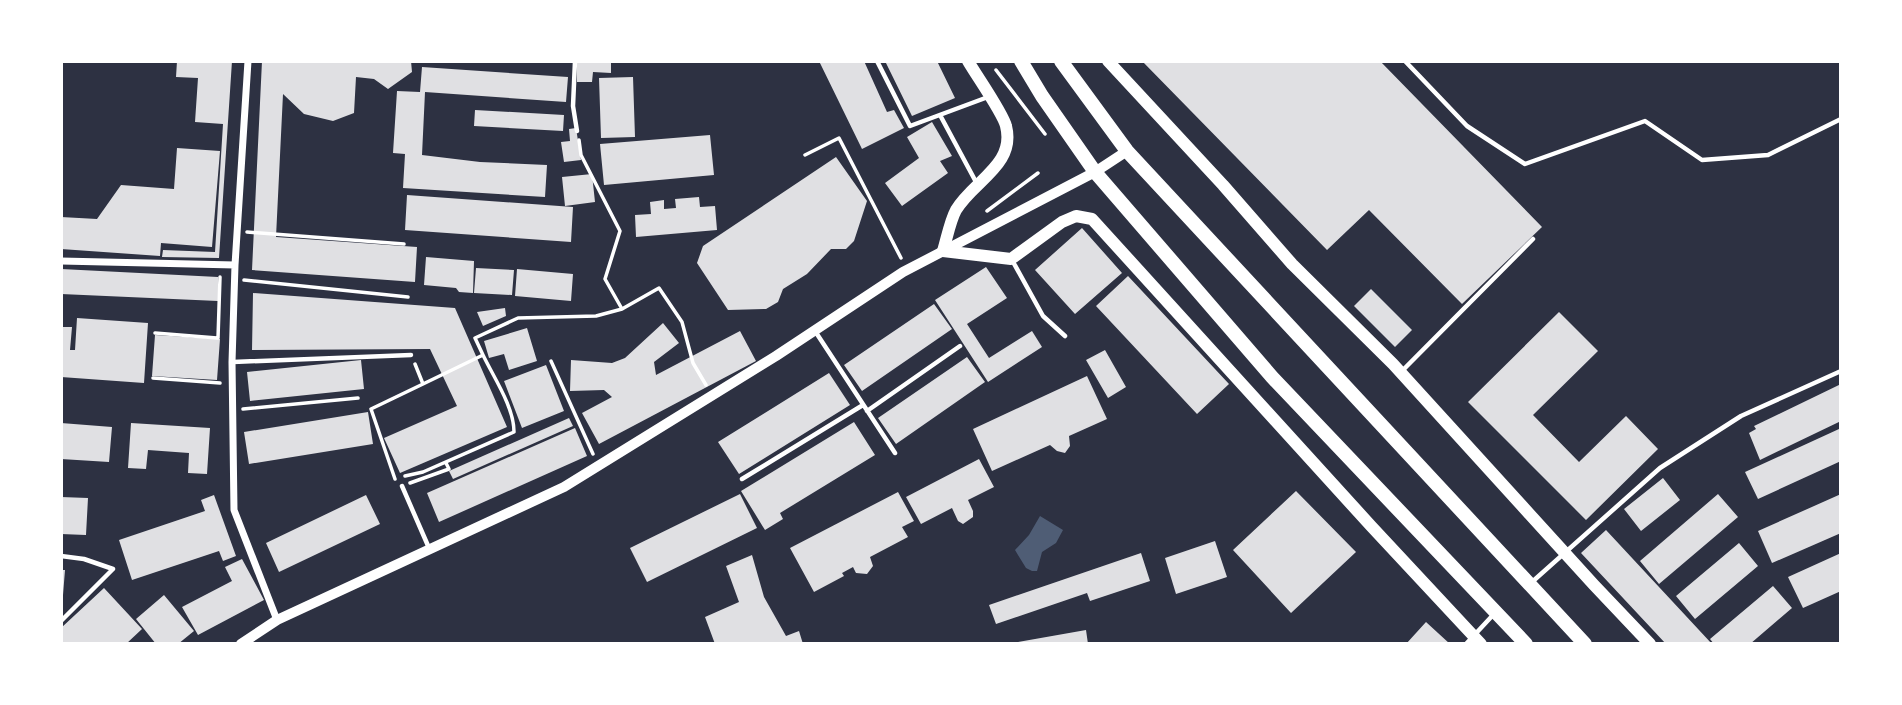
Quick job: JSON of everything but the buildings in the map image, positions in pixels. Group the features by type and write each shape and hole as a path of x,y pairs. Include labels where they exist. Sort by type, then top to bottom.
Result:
{"highway":[{"path":"1021,61 1095,172 1272,377 1526,644"},
{"path":"1061,61 1127,151 1585,644"}],"main road":[{"path":"968,61 1006,125 1007,145 1000,163 956,210 943,251 1011,259 1062,222 1076,216 1092,219 1473,641"},
{"path":"1108,61 1292,264 1401,373 1650,644"}],"street":[{"path":"248,61 235,265 232,362 234,510 277,620"},
{"path":"241,644 277,620 564,487 712,396 907,270 1095,172 1127,151"},
{"path":"61,261 235,265"}],"lane":[{"path":"575,61 573,106 577,131"},
{"path":"877,61 910,126 989,96"},
{"path":"1405,61 1466,126 1525,164 1645,121 1702,160 1768,155 1841,119"},
{"path":"940,115 978,184"},
{"path":"1401,373 1533,239"},
{"path":"1011,259 1043,316 1065,336"},
{"path":"814,331 895,453"},
{"path":"867,411 960,346"},
{"path":"232,362 411,355"},
{"path":"1529,584 1660,468 1741,416 1841,371"},
{"path":"742,479 863,405"},
{"path":"402,486 430,549"},
{"path":"61,556 84,559 113,569 61,621"},
{"path":"1473,641 1496,612"}],"path":[{"path":"996,70 1045,134"},
{"path":"577,131 581,155 620,231 605,279 622,309"},
{"path":"805,155 839,138 907,270"},
{"path":"984,213 1038,173"},
{"path":"237,231 404,244"},
{"path":"218,338 220,275"},
{"path":"235,279 408,296"},
{"path":"483,355 371,409 394,479 424,472 514,432 514,424 505,402 483,355 475,338 518,318 596,316 622,309 659,288 682,321 693,363 712,396"},
{"path":"155,332 233,339"},
{"path":"411,355 423,384"},
{"path":"551,361 598,466"},
{"path":"153,378 233,384"},
{"path":"233,410 358,398"},
{"path":"402,486 449,469 446,462"}],"water":[{"path":"1040,516 1063,530 1056,543 1042,552 1037,571 1032,571 1026,568 1015,550 1029,535"}]}
